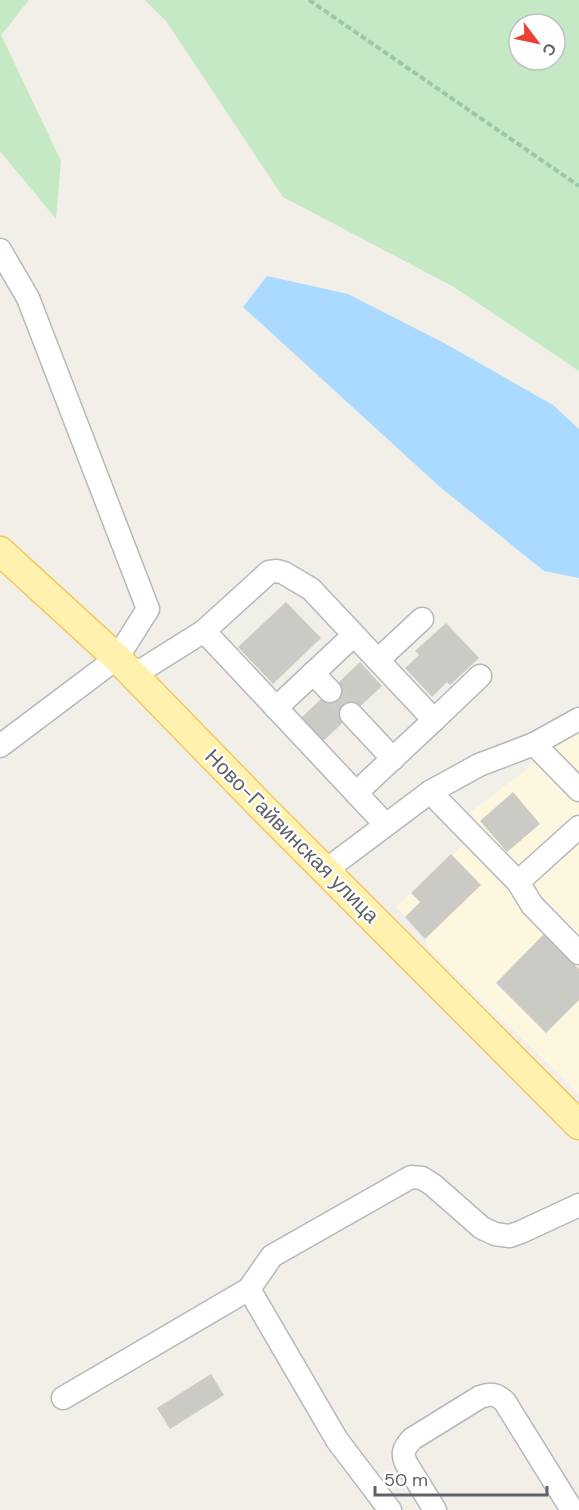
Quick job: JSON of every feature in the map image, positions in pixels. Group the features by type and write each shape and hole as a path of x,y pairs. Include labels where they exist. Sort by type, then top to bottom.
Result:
{"main road":[{"name":"Ново-Гайвинская улица","path":"0,551 126,666 579,1125"}],"lane":[{"path":"0,250 28,298 147,609 126,666"},
{"path":"0,746 126,666 204,631 261,577 269,572 278,571 311,589 434,720"},
{"path":"378,660 422,619"},
{"path":"204,631 386,825"},
{"path":"276,708 354,635"},
{"path":"313,673 330,691"},
{"path":"356,794 480,676"},
{"path":"351,714 393,759"},
{"path":"326,870 430,792 479,765 534,744 579,719"},
{"path":"534,744 579,790"},
{"path":"430,792 518,882 532,905 579,953"},
{"path":"518,882 579,827"},
{"path":"63,1398 249,1289 272,1256 411,1177 422,1178 433,1185 482,1228 495,1234 510,1236 579,1205"},
{"path":"249,1289 337,1440 390,1510"},
{"path":"435,1510 406,1463 403,1455 405,1447 412,1439 480,1397 490,1394 499,1396 505,1402 572,1510"}],"path":[{"path":"309,0 579,186"}],"shaded area":[{"path":"579,730 579,1094 428,948 425,939 396,907 481,828 470,812"}],"green space":[{"path":"0,0 29,0 1,35 61,161 56,219 0,151"},
{"path":"145,0 579,0 579,371 454,287 283,197 166,21"}],"water":[{"path":"267,276 348,294 444,343 553,405 579,429 579,578 544,571 440,487 243,307"}],"building":[{"path":"286,602 321,638 273,684 238,647"},
{"path":"446,623 479,658 450,685 447,682 432,697 405,668 419,655 415,651"},
{"path":"360,662 382,686 321,743 299,720"},
{"path":"513,792 540,824 507,852 480,821"},
{"path":"451,854 481,885 425,939 405,917 420,902 411,893"},
{"path":"544,934 579,969 579,1000 546,1033 496,983"},
{"path":"211,1374 224,1395 170,1429 157,1408"}],"tunnel":[{"path":"330,691 351,714"}]}
